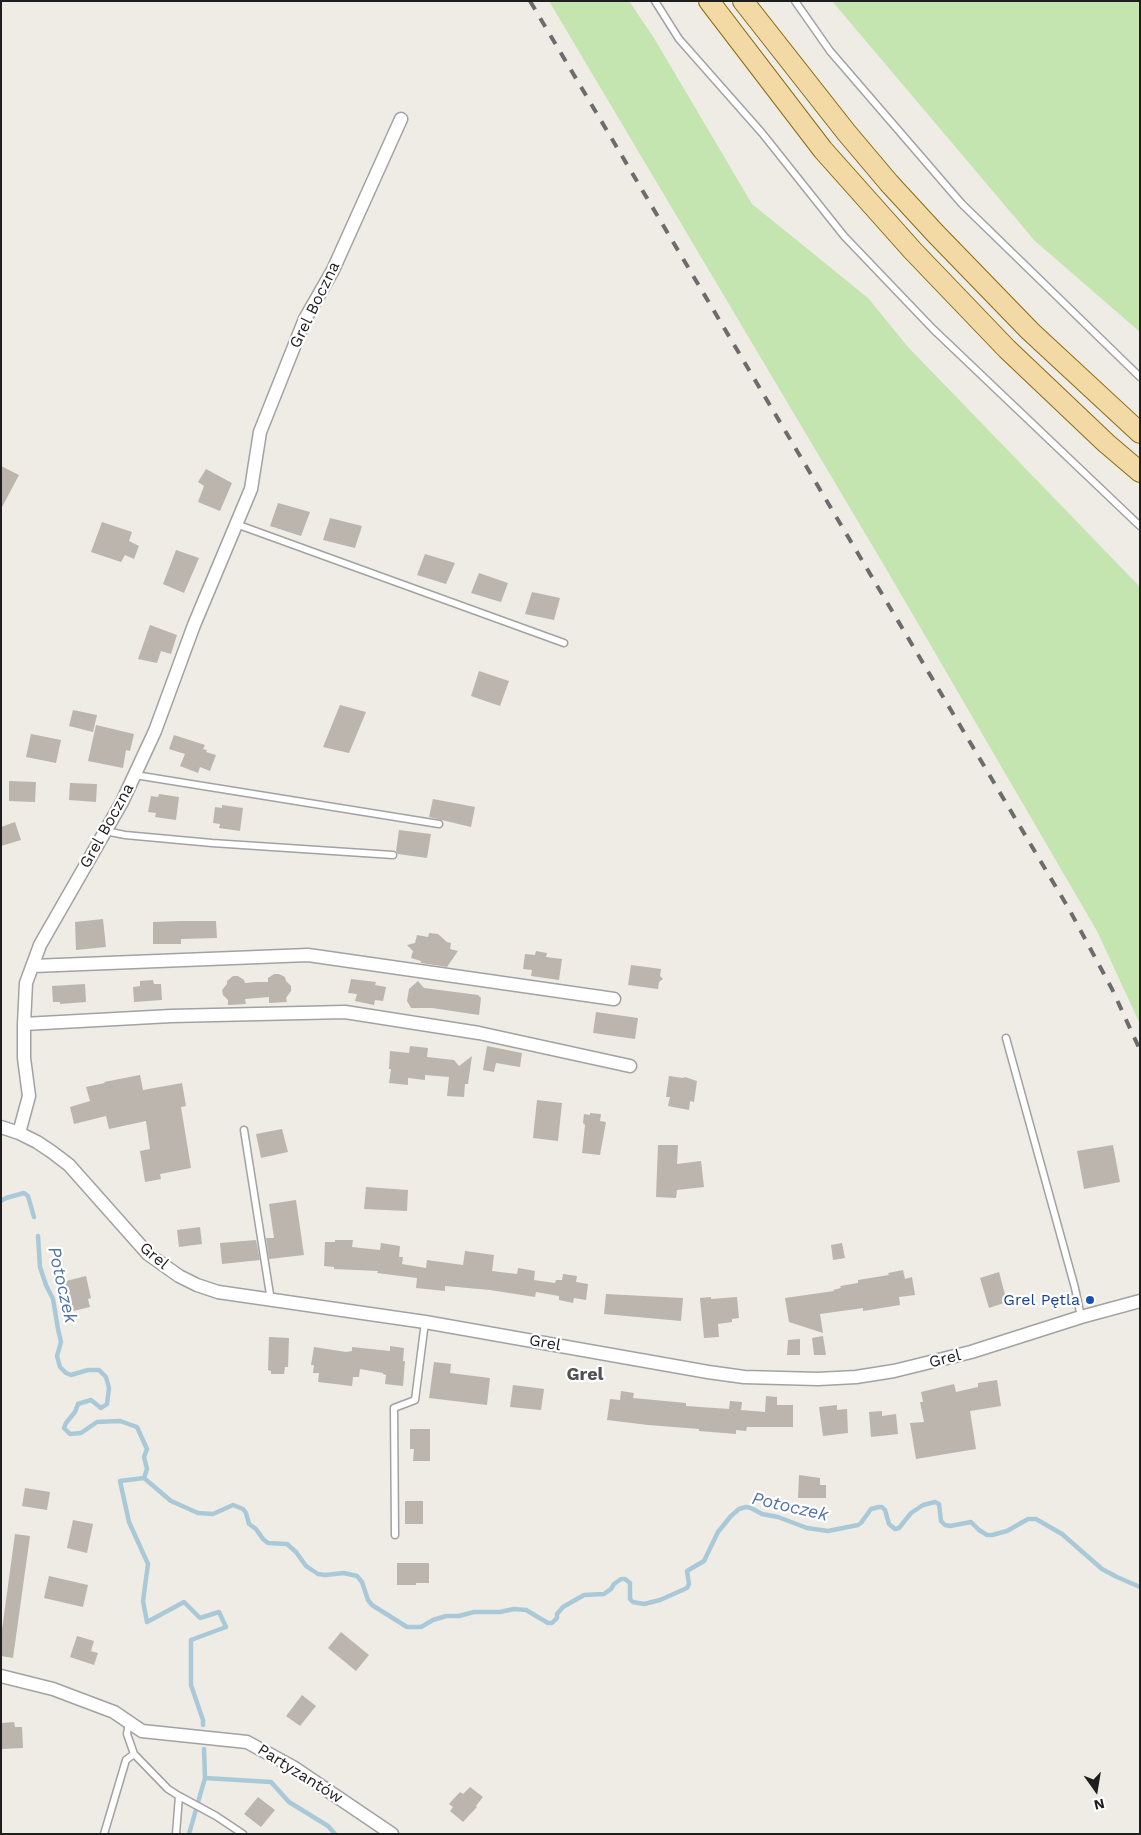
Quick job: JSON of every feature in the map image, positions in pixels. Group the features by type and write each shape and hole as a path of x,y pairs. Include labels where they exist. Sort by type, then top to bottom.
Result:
{"main road":[{"path":"709,1 823,150 913,251 1007,349 1140,472"},
{"path":"743,1 889,184 1030,331 1140,433"}],"street":[{"name":"Grel Boczna","path":"19,1133 30,1096 24,1058 26,983 40,945 122,802 155,731 194,625 251,488 260,432 305,319 333,270 401,119"},
{"path":"33,966 308,955 614,999"},
{"path":"24,1024 171,1016 345,1012 479,1033 630,1066"},
{"name":"Grel","path":"1,1127 19,1133 52,1152 69,1165 148,1254 163,1266 197,1285 218,1292 425,1322 708,1372 744,1376 818,1379 875,1374 937,1362 1081,1317 1140,1301"},
{"name":"Partyzantów","path":"1,1676 53,1688 114,1712 142,1731 247,1742 293,1767 392,1834"}],"lane":[{"path":"655,1 679,39 762,133 844,236 933,329 1140,526"},
{"path":"795,1 830,51 962,204 1140,377"},
{"path":"236,524 564,643"},
{"path":"134,775 438,824"},
{"path":"105,831 125,835 212,843 393,855"},
{"path":"1006,1038 1075,1288 1081,1317"},
{"path":"244,1130 272,1301"},
{"path":"395,1535 394,1408 415,1400 425,1322"},
{"path":"129,1722 127,1734 134,1754 168,1789 216,1816 243,1834"},
{"path":"104,1834 126,1760 134,1754"},
{"path":"176,1834 179,1796"}],"green space":[{"path":"549,1 629,1 654,38 752,204 868,298 908,347 1140,587 1140,1024 1097,931 888,572"},
{"path":"832,1 1140,1 1140,332 1035,241"}],"building":[{"path":"1,466 19,475 1,509"},
{"path":"206,469 232,483 220,511 198,502 204,486 198,482"},
{"path":"278,503 310,512 301,536 270,526"},
{"path":"330,518 362,526 355,548 323,540"},
{"path":"102,522 132,532 129,541 139,546 134,559 125,555 121,562 91,552"},
{"path":"176,550 199,558 184,593 163,584"},
{"path":"425,554 455,563 446,584 417,575"},
{"path":"479,573 508,583 501,602 471,593"},
{"path":"532,592 560,598 554,620 525,614"},
{"path":"150,625 177,635 171,654 161,651 157,663 138,659"},
{"path":"479,671 509,681 500,706 471,696"},
{"path":"340,705 366,712 349,753 323,747"},
{"path":"73,710 97,715 93,732 69,726"},
{"path":"96,725 134,734 130,751 126,750 123,768 88,761"},
{"path":"31,734 61,740 56,763 26,757"},
{"path":"174,735 205,745 203,749 207,750 206,752 216,755 210,771 200,767 198,773 180,766 185,754 169,749"},
{"path":"9,781 36,782 35,802 9,801"},
{"path":"70,783 97,784 96,802 69,800"},
{"path":"159,794 179,797 176,820 155,817 156,813 148,812 151,796 158,797"},
{"path":"433,799 475,807 471,827 429,817"},
{"path":"222,805 243,808 240,831 219,828 220,824 213,823 215,807 222,808"},
{"path":"15,822 21,840 1,846 1,827"},
{"path":"399,830 431,834 427,858 398,854 396,851"},
{"path":"103,919 106,947 76,950 75,922"},
{"path":"216,921 217,938 181,939 181,944 153,944 153,922"},
{"path":"429,933 438,934 451,943 450,949 458,951 447,967 421,963 421,961 411,958 413,951 407,945 415,943 417,935 428,937"},
{"path":"536,951 547,953 546,957 562,959 559,980 531,976 532,970 523,969 525,954 535,955"},
{"path":"631,965 661,969 660,976 663,979 659,982 658,989 628,985"},
{"path":"274,974 285,977 291,986 291,991 286,998 287,1002 269,1003 269,997 245,999 246,1004 228,1005 228,1000 223,995 222,990 227,981 233,976 238,976 245,983 268,982 268,978"},
{"path":"351,979 376,982 375,985 386,987 383,1001 375,1000 374,1005 355,1001 357,994 348,993"},
{"path":"153,980 154,984 161,984 162,1000 134,1002 133,987 140,986 140,981"},
{"path":"418,981 424,988 478,995 481,998 479,1015 432,1008 411,1008 407,1001 409,989"},
{"path":"85,984 86,1002 60,1004 60,1002 53,1002 52,986"},
{"path":"596,1012 638,1018 635,1039 593,1033"},
{"path":"410,1046 428,1048 427,1057 454,1060 459,1066 472,1056 468,1084 465,1084 464,1097 447,1096 449,1077 425,1075 425,1080 408,1078 408,1085 389,1083 391,1069 389,1069 390,1051 409,1053"},
{"path":"487,1046 522,1053 520,1067 496,1063 494,1072 483,1070"},
{"path":"140,1075 143,1090 182,1083 186,1106 181,1107 191,1168 160,1174 161,1179 145,1182 140,1151 150,1149 146,1121 109,1129 106,1116 74,1124 70,1107 90,1101 86,1087"},
{"path":"669,1076 685,1077 697,1081 694,1102 690,1101 689,1110 668,1106 670,1097 666,1097"},
{"path":"537,1100 562,1103 558,1141 533,1138"},
{"path":"590,1113 601,1114 600,1121 606,1122 600,1155 582,1153 585,1125 583,1123 584,1114 590,1115"},
{"path":"282,1129 288,1152 261,1158 256,1134"},
{"path":"658,1145 678,1145 677,1164 701,1161 704,1187 677,1190 676,1198 656,1197"},
{"path":"1113,1145 1120,1182 1084,1189 1077,1151"},
{"path":"366,1187 408,1190 407,1211 364,1209"},
{"path":"296,1200 304,1255 269,1259 266,1238 274,1238 269,1204"},
{"path":"200,1227 202,1244 179,1247 177,1230"},
{"path":"256,1240 260,1260 222,1264 220,1243"},
{"path":"335,1240 353,1240 352,1247 380,1250 381,1243 400,1246 399,1257 403,1257 402,1264 426,1268 427,1260 463,1265 465,1251 494,1255 492,1271 517,1274 518,1268 535,1271 534,1280 555,1283 556,1280 562,1280 563,1274 577,1276 576,1282 588,1284 586,1300 574,1298 573,1303 559,1300 559,1296 536,1292 535,1297 445,1286 445,1291 416,1288 417,1278 377,1273 378,1271 334,1269 334,1267 324,1266 325,1242 335,1242"},
{"path":"842,1243 845,1258 833,1260 831,1245"},
{"path":"903,1270 905,1279 912,1277 915,1295 899,1297 900,1305 863,1311 863,1308 820,1314 823,1333 789,1322 785,1298 834,1291 841,1288 840,1286 858,1283 858,1280 889,1275 888,1273"},
{"path":"999,1272 1007,1302 989,1308 980,1278"},
{"path":"86,1276 91,1298 88,1299 90,1307 69,1312 62,1282"},
{"path":"606,1294 683,1298 681,1321 604,1314"},
{"path":"711,1297 711,1299 737,1297 739,1318 732,1319 732,1322 718,1324 719,1337 704,1338 700,1298"},
{"path":"823,1336 826,1355 814,1355 812,1338"},
{"path":"269,1337 289,1338 288,1367 285,1367 284,1374 271,1374 271,1371 268,1370"},
{"path":"800,1339 800,1355 787,1355 788,1340"},
{"path":"390,1346 404,1348 403,1386 385,1384 386,1375 383,1373 360,1369 359,1377 353,1377 352,1386 318,1382 319,1373 313,1373 314,1365 311,1365 314,1347 346,1352 352,1351 352,1347 390,1351"},
{"path":"434,1362 451,1364 450,1373 490,1378 487,1405 429,1398"},
{"path":"997,1380 1001,1406 970,1411 976,1449 916,1459 910,1423 924,1422 920,1402 923,1402 921,1392 954,1384 956,1392 978,1387 978,1383"},
{"path":"513,1385 544,1389 541,1410 510,1407"},
{"path":"621,1391 634,1393 633,1398 686,1403 686,1406 729,1409 730,1401 742,1402 741,1410 765,1412 766,1396 777,1397 777,1405 793,1405 793,1427 747,1427 746,1431 736,1430 736,1434 607,1420 610,1399 620,1400"},
{"path":"837,1405 837,1410 847,1409 848,1433 823,1436 819,1407"},
{"path":"882,1411 882,1416 896,1414 898,1434 871,1437 869,1412"},
{"path":"410,1429 430,1429 430,1461 413,1461 414,1449 410,1449"},
{"path":"799,1475 820,1478 820,1485 826,1485 826,1498 798,1498"},
{"path":"25,1488 50,1492 47,1510 22,1506"},
{"path":"405,1501 423,1501 423,1524 405,1524"},
{"path":"73,1520 93,1524 87,1553 67,1548"},
{"path":"15,1534 30,1536 13,1658 1,1656 1,1637"},
{"path":"397,1563 429,1563 429,1583 397,1585"},
{"path":"49,1576 88,1585 83,1607 44,1598"},
{"path":"341,1632 369,1655 356,1671 328,1648"},
{"path":"77,1636 94,1641 91,1651 98,1653 94,1665 70,1657"},
{"path":"302,1695 316,1706 300,1726 286,1716"},
{"path":"14,1722 15,1727 22,1727 23,1748 1,1749 2,1723"},
{"path":"470,1787 483,1797 477,1807 463,1822 450,1811 453,1807 449,1804 460,1792 463,1794"},
{"path":"258,1797 275,1810 261,1827 244,1814"}],"waterway":[{"name":"Potoczek","path":"1,1201 24,1193 28,1196 34,1217"},
{"name":"Potoczek","path":"38,1236 40,1267 53,1299 61,1342 57,1356 60,1367 71,1375 88,1370 99,1370 106,1377 109,1388 107,1404 101,1408 91,1400 78,1404 64,1428 70,1434 81,1433 97,1422 120,1421 137,1427 147,1449 144,1457 147,1469 144,1478"},
{"name":"Potoczek","path":"144,1478 171,1501 198,1513 213,1514 233,1505 243,1509 249,1524 268,1543 287,1544 296,1552 306,1566 318,1574 344,1573 357,1576 362,1582 368,1600 372,1605 407,1627 421,1627 433,1620 446,1616 459,1616 474,1612 500,1612 514,1609 526,1610 548,1623 552,1623 563,1607 584,1595 604,1594 621,1579 625,1579 630,1583 630,1599 633,1602 644,1604 660,1600 687,1588 689,1584 687,1571 704,1561 718,1532 731,1516 739,1509 746,1507 807,1528 828,1531 858,1525 871,1509 879,1507 885,1510 889,1524 895,1529 899,1528 911,1513 923,1505 935,1502 939,1504 941,1521 945,1525 950,1526 971,1522 987,1535 1007,1531 1028,1519 1036,1519 1062,1534 1102,1569 1140,1587"},
{"path":"144,1478 120,1481 129,1522 148,1564 143,1601 147,1622 184,1602 200,1618 219,1612 226,1627 191,1640 191,1685 203,1725"},
{"path":"189,1834 205,1778 204,1749"},
{"path":"205,1778 271,1782 289,1802 328,1826 335,1834"}],"railway":[{"path":"530,1 1069,909 1112,989 1140,1050"}],"place":[{"name":"Grel Pętla","path":"1090,1300"}],"district":[{"name":"Grel","path":"585,1375"}]}
